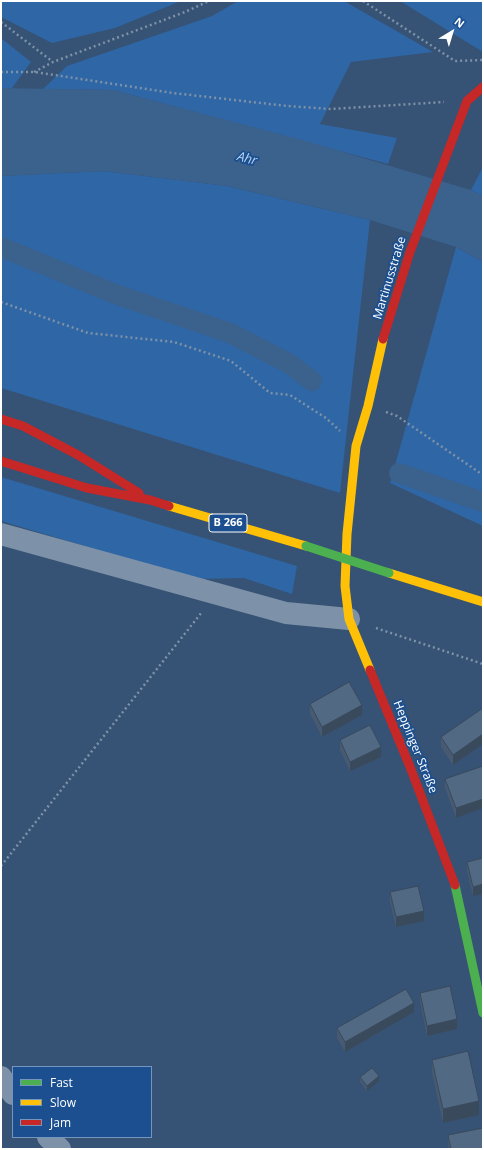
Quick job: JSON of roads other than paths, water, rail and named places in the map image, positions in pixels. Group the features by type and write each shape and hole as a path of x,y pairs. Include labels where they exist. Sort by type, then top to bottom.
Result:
{"main road":[{"name":"Martinusstraße","path":"351,489 356,446 368,406 381,346 410,252 467,101 483,87"},
{"name":"B 266","path":"1,419 24,426 78,455 150,500"},
{"name":"B 266","path":"1,461 87,488 150,500 306,546 483,602"},
{"name":"Heppinger Straße","path":"351,489 347,534 345,586 349,619 410,767 454,881 483,1013"}],"street":[{"path":"1,534 286,613 349,619"},
{"path":"1,1077 12,1093"},
{"path":"49,1138 60,1149"}],"water":[{"name":"Ahr","path":"1,88 113,90 306,141 471,190 483,196 483,262 456,247 370,220 227,186 104,171 1,176"}],"waterway":[{"path":"1,247 115,294 230,333 290,364 312,381"},
{"path":"399,473 483,502"}]}
